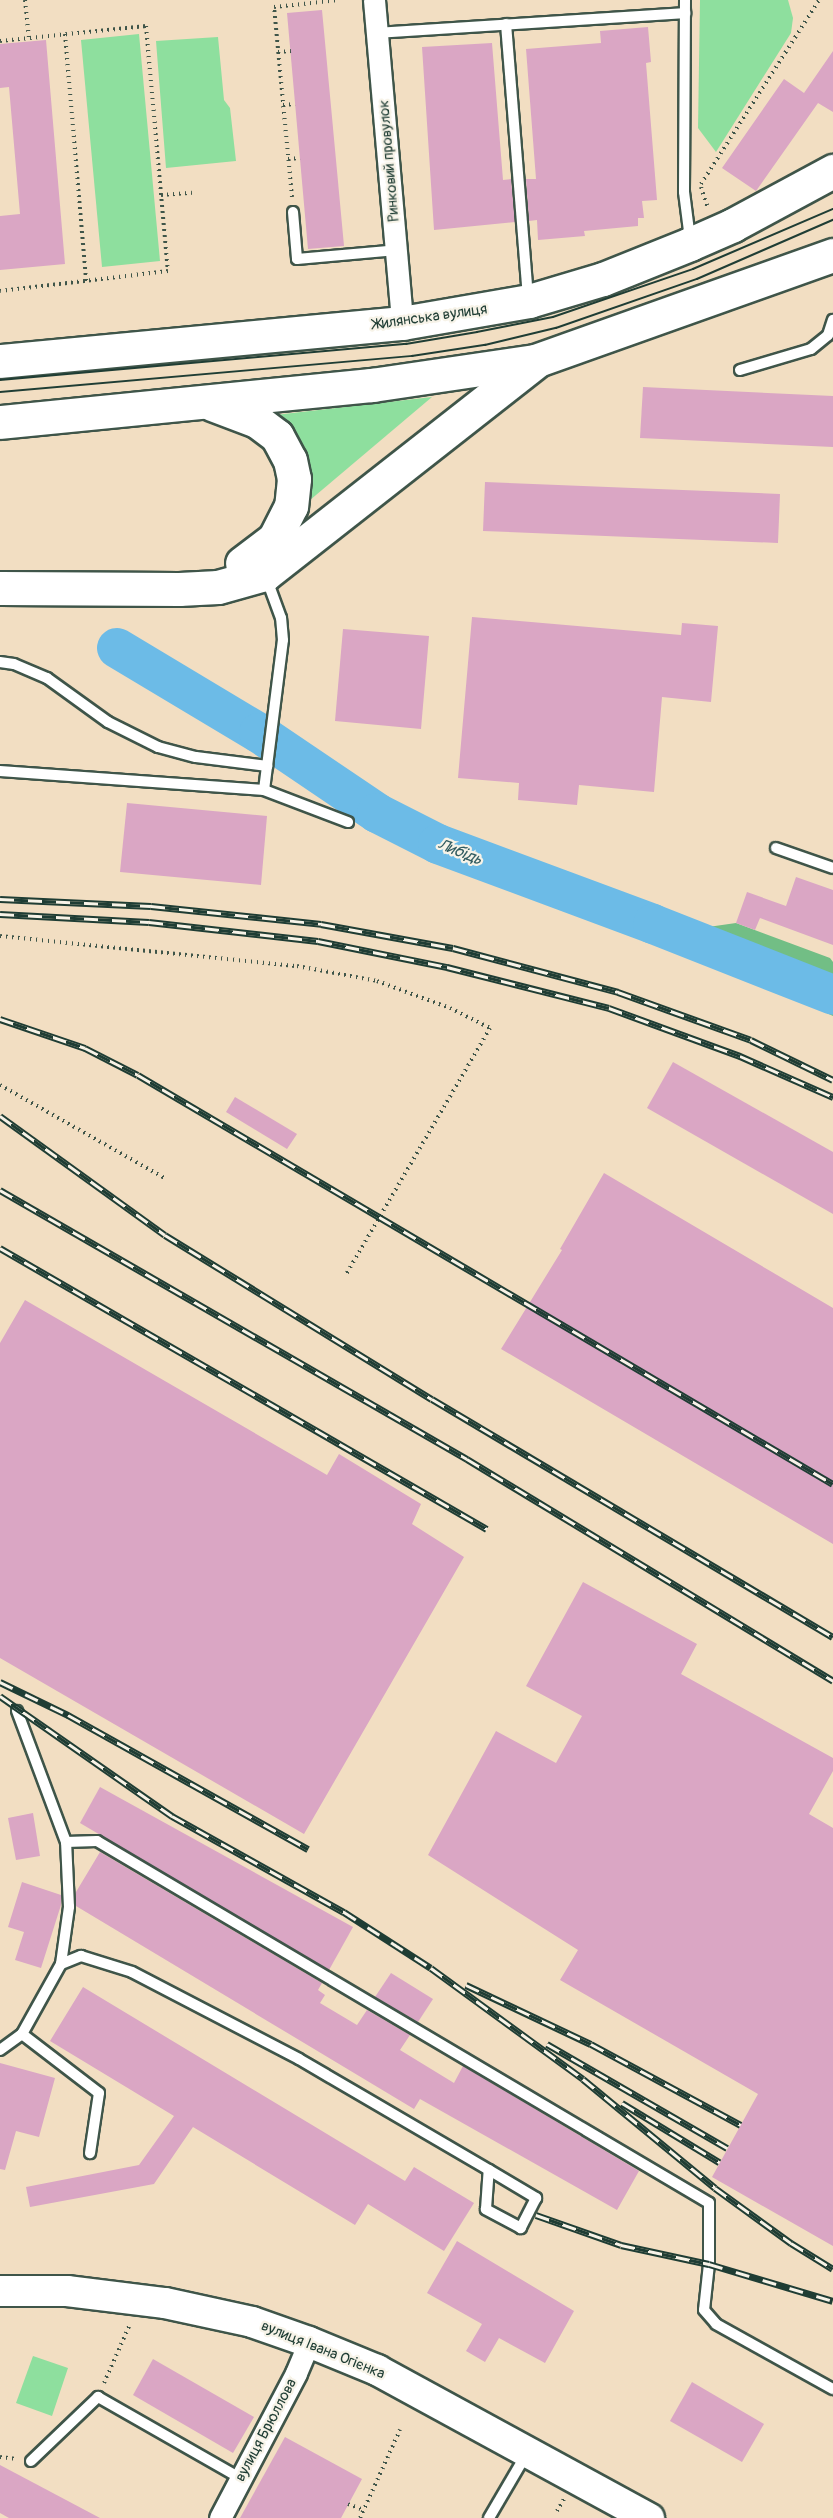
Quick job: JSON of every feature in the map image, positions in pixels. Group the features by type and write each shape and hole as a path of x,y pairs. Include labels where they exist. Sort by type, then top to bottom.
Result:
{"main road":[{"name":"Жилянська вулиця","path":"0,361 402,323 529,302 603,279 690,244 733,225 833,171"},
{"path":"0,422 372,385 535,362 833,255"},
{"path":"0,588 179,589 218,586 265,574 535,362"},
{"path":"0,570 197,570 242,563 274,539 291,506 294,479 290,460 278,436 257,421 205,401"}],"street":[{"name":"Ринковий провулок","path":"374,0 402,323"},
{"name":"вулиця Івана Огієнка","path":"0,2291 67,2291 165,2303 252,2322 377,2370 649,2518"},
{"name":"вулиця Брюллова","path":"220,2518 309,2342"}],"lane":[{"path":"685,0 684,192 690,244"},
{"path":"377,33 685,13"},
{"path":"506,24 529,302"},
{"path":"293,212 297,259 397,250"},
{"path":"740,370 811,348 828,335 833,320"},
{"path":"264,790 283,640 281,618 265,574"},
{"path":"0,662 14,664 47,678 108,722 158,747 196,757 267,766"},
{"path":"0,771 264,790 348,822"},
{"path":"776,848 833,868"},
{"path":"0,2050 22,2034 61,1964 69,1907 66,1842 16,1711"},
{"path":"66,1842 97,1841 709,2203 709,2264 704,2310 716,2324 833,2389"},
{"path":"61,1964 81,1956 132,1971 299,2058 489,2170 536,2198 521,2228 486,2210 489,2170"},
{"path":"22,2034 99,2093 90,2153"},
{"path":"31,2461 98,2397 240,2478"},
{"path":"489,2518 527,2453"}],"path":[{"path":"25,0 29,38"},
{"path":"293,212 274,7 339,0"},
{"path":"711,217 701,184 819,0"},
{"path":"0,40 146,26 168,271 0,291"},
{"path":"65,34 86,281"},
{"path":"279,52 291,51"},
{"path":"283,105 295,104"},
{"path":"288,159 300,158"},
{"path":"161,195 192,193"},
{"path":"0,936 320,970 377,981 450,1008 490,1028 347,1273"},
{"path":"0,1085 166,1179"},
{"path":"98,2397 130,2324"},
{"path":"360,2518 400,2430"},
{"path":"348,2504 364,2510"}],"green space":[{"path":"700,0 788,0 793,18 791,33 716,152 698,128"},
{"path":"139,34 160,261 102,267 81,40"},
{"path":"218,37 224,100 230,108 236,161 166,168 156,41"},
{"path":"432,397 303,506 275,415"},
{"path":"736,923 830,958 833,962 833,1016 807,1004 784,987 743,974 688,945 694,929"},
{"path":"33,2356 68,2368 52,2416 16,2403"}],"building":[{"path":"322,10 344,246 308,249 287,13"},
{"path":"648,27 651,62 646,63 657,200 642,201 644,218 638,218 638,226 584,231 585,236 538,240 537,220 529,221 526,179 536,179 526,49 601,43 600,31"},
{"path":"46,40 65,264 0,270 0,216 20,214 9,87 0,88 0,44"},
{"path":"492,43 503,180 511,179 515,222 434,230 422,47"},
{"path":"833,51 833,112 818,103 756,191 722,168 784,79 804,93"},
{"path":"643,387 833,396 833,447 640,438"},
{"path":"485,482 780,494 778,543 483,531"},
{"path":"472,617 681,635 682,623 718,626 711,702 662,697 654,792 579,785 577,805 518,800 519,783 458,778"},
{"path":"343,629 429,636 421,729 335,721"},
{"path":"127,803 267,816 261,885 120,872"},
{"path":"796,877 833,890 833,945 760,918 755,930 736,923 747,892 786,906"},
{"path":"673,1062 833,1152 833,1214 647,1108"},
{"path":"235,1097 297,1134 287,1149 226,1112"},
{"path":"604,1173 833,1308 833,1544 501,1349 562,1250 560,1249"},
{"path":"25,1300 327,1475 339,1454 421,1504 412,1524 464,1557 304,1834 0,1658 0,1343"},
{"path":"583,1582 697,1644 681,1674 833,1758 833,1771 809,1814 833,1828 833,2246 712,2177 758,2094 560,1980 578,1950 428,1855 496,1731 556,1763 582,1716 526,1686"},
{"path":"100,1787 353,1927 329,1970 80,1823"},
{"path":"33,1813 40,1856 16,1860 8,1818"},
{"path":"100,1852 322,1983 318,1990 325,1995 320,2003 357,2025 367,2010 410,2035 400,2050 454,2083 463,2066 639,2171 617,2210 420,2099 414,2109 76,1906 76,1892"},
{"path":"22,1882 61,1895 61,1905 41,1968 15,1960 24,1932 8,1927"},
{"path":"391,1973 433,1999 418,2022 375,1997"},
{"path":"83,1987 405,2181 414,2167 474,2203 444,2251 368,2204 355,2225 193,2127 154,2184 30,2207 26,2187 139,2165 174,2116 50,2041"},
{"path":"0,2063 55,2078 39,2137 16,2131 5,2170 0,2169"},
{"path":"457,2241 574,2311 545,2363 499,2338 485,2362 466,2351 482,2324 427,2293"},
{"path":"153,2359 254,2417 233,2453 133,2395"},
{"path":"692,2382 764,2424 742,2462 670,2421"},
{"path":"285,2437 362,2479 341,2518 240,2518"},
{"path":"0,2465 100,2518 9,2518 0,2513"}],"waterway":[{"name":"Либідь","path":"117,648 259,733 377,813 438,844 653,924 833,995"}],"tram line":[{"path":"0,380 406,344 553,317 693,269 833,209"},
{"path":"0,392 412,356 485,345 556,328 697,279 833,220"}],"railway":[{"path":"0,899 151,906 321,924 453,948 618,992 751,1040 833,1080"},
{"path":"0,914 149,922 318,941 447,967 609,1008 740,1056 833,1097"},
{"path":"0,1019 85,1048 138,1075 833,1484"},
{"path":"0,1116 165,1235 432,1399 833,1637"},
{"path":"0,1190 467,1459 833,1681"},
{"path":"0,1248 487,1529"},
{"path":"0,1682 68,1715 308,1849"},
{"path":"0,1696 172,1816 344,1912 431,1968 583,2079 715,2188 791,2243 833,2269"},
{"path":"466,1985 591,2044 741,2125"},
{"path":"547,2044 727,2148"},
{"path":"622,2103 719,2162"},
{"path":"536,2215 621,2245 709,2264 833,2301"}]}
